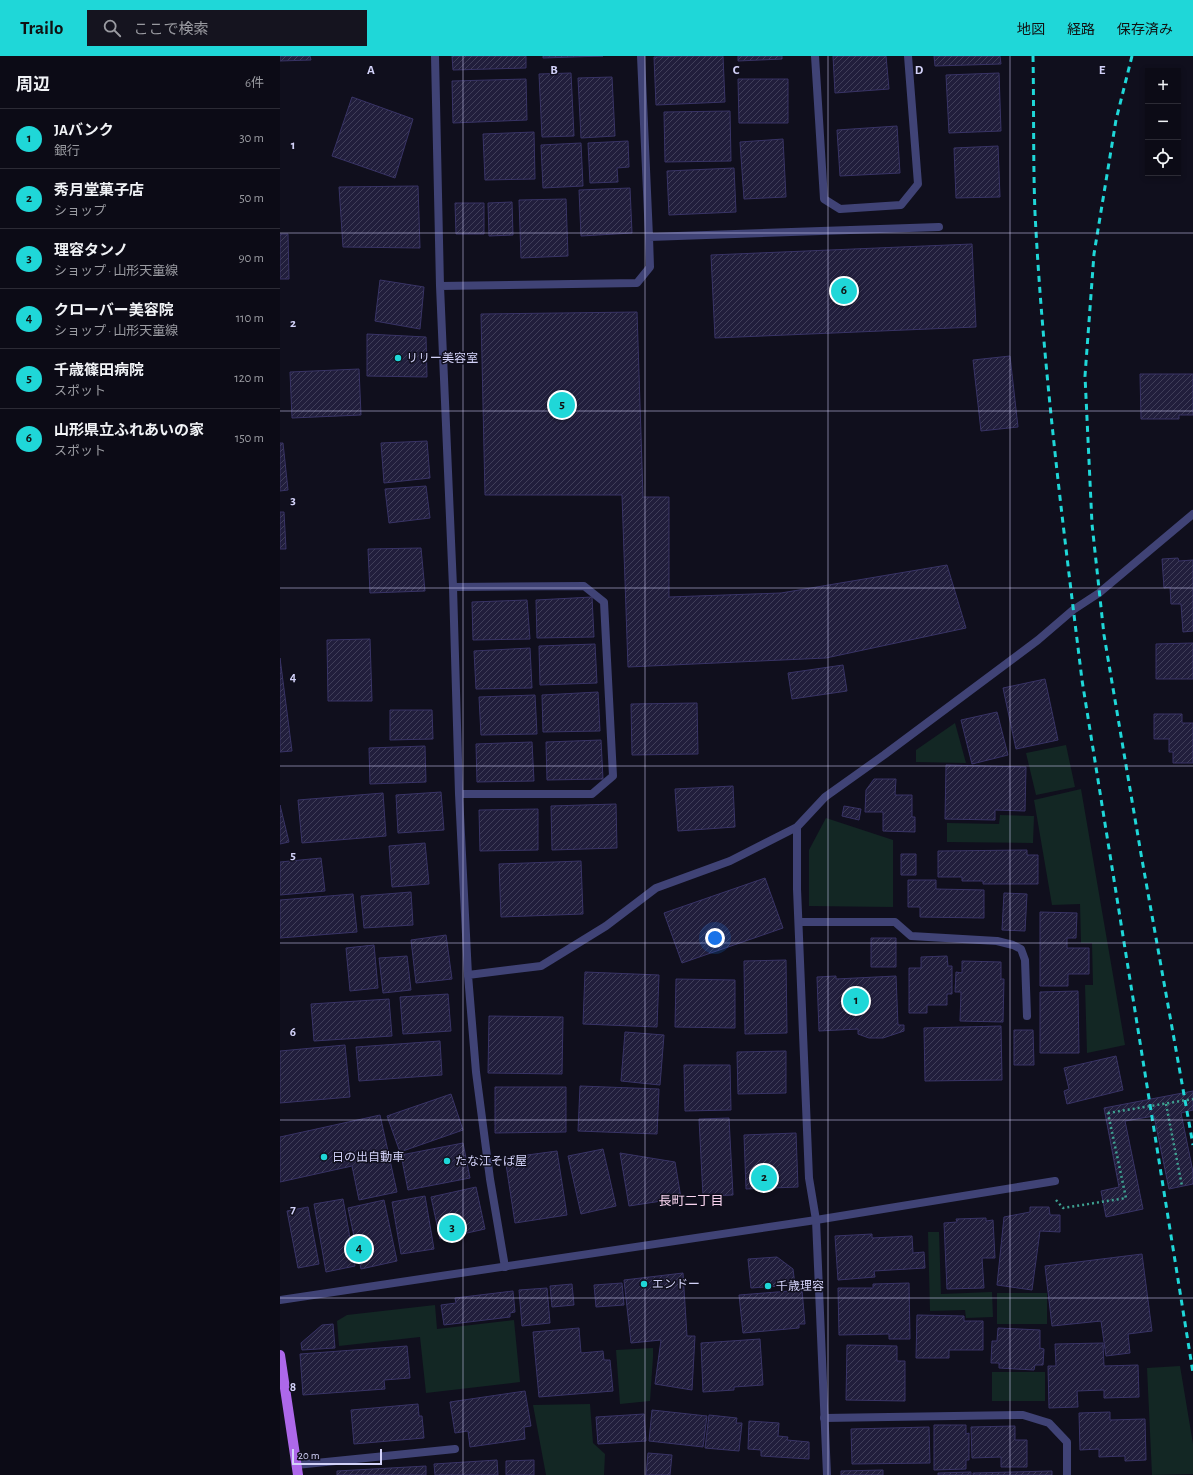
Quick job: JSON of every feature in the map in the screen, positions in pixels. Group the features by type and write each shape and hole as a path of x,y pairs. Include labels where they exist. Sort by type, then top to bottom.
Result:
{"main road":[{"path":"280,1355 298,1475"}],"street":[{"path":"435,56 440,286 453,587 459,794 468,975 476,1072 490,1180 505,1267"},
{"path":"440,286 637,283 650,266 641,56"},
{"path":"815,56 824,199 840,209 901,205 918,184 908,56"},
{"path":"649,237 939,227"},
{"path":"468,975 541,966 606,926 656,888 730,861 797,827 825,797 884,756 1038,640 1073,610 1099,593 1193,514"},
{"path":"453,587 584,586 604,602 613,776 592,794 459,794"},
{"path":"797,827 797,889 809,1178 816,1220 827,1475"},
{"path":"799,922 895,922 911,936 997,941 1013,945 1021,949 1025,960 1027,1016"},
{"path":"280,1300 816,1220 1055,1181"},
{"path":"824,1418 1023,1415 1049,1423 1067,1442 1067,1475"},
{"path":"296,1465 455,1449"}],"path":[{"path":"1126,1198 1108,1113 1166,1104 1193,1098"},
{"path":"1166,1104 1182,1186"}],"green space":[{"path":"955,723 966,763 916,762 916,750"},
{"path":"1066,745 1075,787 1036,795 1026,753"},
{"path":"1081,789 1125,1045 1087,1053 1085,985 1093,985 1092,943 1081,943 1080,904 1052,905 1034,800"},
{"path":"1000,815 1034,816 1033,843 947,842 947,823 999,824"},
{"path":"826,818 893,840 893,907 809,906 809,850"},
{"path":"928,1232 939,1232 941,1294 992,1292 993,1317 966,1318 965,1310 930,1311"},
{"path":"997,1293 1047,1293 1047,1324 997,1324"},
{"path":"435,1305 437,1329 514,1320 520,1382 426,1393 420,1337 339,1346 337,1321 347,1315"},
{"path":"653,1348 650,1401 620,1404 616,1350"},
{"path":"1180,1366 1193,1444 1193,1474 1152,1475 1147,1368"},
{"path":"992,1372 1045,1372 1045,1401 992,1401"},
{"path":"590,1404 593,1443 605,1454 604,1475 546,1475 533,1405"}],"building":[{"path":"280,56 310,56 311,60 280,61"},
{"path":"452,56 526,56 526,68 453,70"},
{"path":"543,56 603,56 543,58"},
{"path":"723,56 725,102 656,105 654,57"},
{"path":"738,56 782,56 782,59 738,61"},
{"path":"833,56 886,56 889,89 835,93"},
{"path":"934,56 1000,56 1001,64 935,66"},
{"path":"571,73 574,136 542,137 539,74"},
{"path":"999,73 1001,131 949,133 946,75"},
{"path":"612,77 615,136 581,138 578,78"},
{"path":"526,79 527,120 453,123 452,81"},
{"path":"738,79 788,79 788,123 739,123"},
{"path":"352,97 413,119 395,178 332,156"},
{"path":"730,111 731,161 665,162 664,112"},
{"path":"897,126 900,173 840,176 837,130"},
{"path":"534,132 535,179 485,180 483,134"},
{"path":"783,139 786,197 744,199 740,142"},
{"path":"628,141 629,167 617,168 618,182 590,183 588,143"},
{"path":"581,143 583,186 543,188 541,145"},
{"path":"998,146 1000,197 956,198 954,148"},
{"path":"734,168 736,212 669,215 667,171"},
{"path":"418,186 420,248 343,247 339,187"},
{"path":"630,188 632,233 581,236 579,190"},
{"path":"566,199 568,256 521,258 519,200"},
{"path":"512,202 513,235 489,236 488,203"},
{"path":"455,203 484,203 484,234 456,234"},
{"path":"280,234 288,234 289,279 280,279"},
{"path":"972,244 976,327 715,338 711,255"},
{"path":"380,280 424,287 420,329 375,321"},
{"path":"637,312 643,497 669,497 669,597 781,593 947,565 966,628 826,658 628,667 622,495 485,495 481,314"},
{"path":"367,334 426,337 427,377 367,376"},
{"path":"1010,356 1018,427 981,431 973,360"},
{"path":"359,369 361,415 292,418 290,372"},
{"path":"1140,374 1193,374 1193,415 1179,415 1179,419 1141,419"},
{"path":"427,441 430,478 384,483 381,443"},
{"path":"280,443 283,443 288,490 280,491"},
{"path":"426,486 430,518 389,523 385,489"},
{"path":"280,512 284,512 286,549 280,549"},
{"path":"421,548 425,591 370,593 368,549"},
{"path":"1178,558 1179,561 1193,560 1193,631 1183,632 1181,604 1171,604 1170,587 1164,588 1162,559"},
{"path":"592,597 594,637 537,638 536,600"},
{"path":"527,600 530,639 473,640 472,602"},
{"path":"370,639 372,701 328,701 327,640"},
{"path":"1193,643 1193,679 1156,679 1156,644"},
{"path":"595,644 597,683 540,685 539,646"},
{"path":"530,648 532,688 476,689 474,651"},
{"path":"280,658 292,751 280,752"},
{"path":"843,665 847,691 792,699 788,673"},
{"path":"1045,679 1058,740 1016,749 1003,688"},
{"path":"598,692 600,731 543,732 542,695"},
{"path":"535,695 537,734 481,735 479,697"},
{"path":"697,703 698,754 632,755 631,704"},
{"path":"390,710 432,710 433,739 390,740"},
{"path":"997,712 1008,755 972,764 961,720"},
{"path":"1154,714 1182,714 1182,723 1193,723 1193,763 1173,763 1173,752 1169,752 1169,739 1154,739"},
{"path":"601,740 603,779 547,780 546,742"},
{"path":"532,742 534,781 477,782 476,744"},
{"path":"425,746 426,782 370,784 369,748"},
{"path":"946,765 1026,767 1025,811 995,810 995,820 945,819"},
{"path":"874,779 896,779 895,795 912,795 912,817 915,817 915,832 883,831 883,812 865,812 866,790"},
{"path":"733,786 735,827 678,831 675,789"},
{"path":"441,792 444,830 398,833 396,795"},
{"path":"383,793 386,836 302,843 298,800"},
{"path":"616,804 617,848 552,850 551,806"},
{"path":"280,805 289,842 280,844"},
{"path":"844,806 861,809 859,820 842,816"},
{"path":"538,809 538,850 480,851 479,810"},
{"path":"425,843 429,884 392,887 389,846"},
{"path":"1027,850 1027,855 1038,855 1038,884 983,884 983,881 962,881 962,877 938,877 938,851"},
{"path":"901,854 916,854 916,875 901,875"},
{"path":"321,858 325,891 280,895 280,862"},
{"path":"581,861 583,914 501,917 499,864"},
{"path":"765,878 783,928 682,963 664,913"},
{"path":"908,880 936,880 936,889 984,890 984,918 920,917 920,907 908,907"},
{"path":"411,892 413,925 364,928 361,896"},
{"path":"1004,893 1027,894 1025,931 1002,930"},
{"path":"353,894 357,932 280,938 280,900"},
{"path":"1040,912 1077,913 1076,938 1067,938 1067,948 1089,948 1089,974 1068,974 1068,986 1040,986"},
{"path":"446,935 452,979 416,983 411,940"},
{"path":"871,938 896,938 896,967 871,967"},
{"path":"374,945 378,988 350,991 346,948"},
{"path":"407,956 411,990 383,993 379,958"},
{"path":"947,956 948,966 952,966 952,994 947,994 947,1005 927,1005 927,1013 909,1013 909,968 921,968 921,957"},
{"path":"786,960 787,1033 745,1034 744,961"},
{"path":"962,961 1001,962 1001,979 1004,979 1003,1022 960,1021 961,992 955,992 956,972 962,973"},
{"path":"585,972 659,975 657,1027 583,1024"},
{"path":"836,976 836,979 896,976 898,1025 904,1025 904,1031 883,1038 869,1038 858,1034 858,1029 819,1031 817,977"},
{"path":"676,979 735,980 735,1028 675,1027"},
{"path":"1078,991 1079,1053 1040,1053 1040,992"},
{"path":"448,994 451,1031 403,1034 400,997"},
{"path":"389,999 392,1036 314,1041 311,1004"},
{"path":"489,1016 563,1017 562,1074 488,1073"},
{"path":"1001,1026 1002,1080 925,1081 924,1028"},
{"path":"1014,1030 1033,1030 1034,1065 1014,1065"},
{"path":"625,1032 664,1035 660,1085 621,1081"},
{"path":"440,1041 442,1075 359,1081 356,1047"},
{"path":"345,1045 350,1097 280,1103 280,1051"},
{"path":"786,1051 786,1093 738,1094 737,1052"},
{"path":"1116,1056 1123,1090 1067,1104 1064,1091 1069,1089 1064,1068"},
{"path":"684,1065 730,1065 731,1110 685,1111"},
{"path":"580,1086 659,1089 657,1134 578,1131"},
{"path":"495,1087 566,1087 566,1132 495,1133"},
{"path":"1193,1091 1193,1110 1181,1113 1193,1172 1193,1184 1169,1189 1154,1116 1125,1121 1143,1209 1106,1217 1101,1191 1119,1187 1104,1108"},
{"path":"451,1094 463,1130 400,1152 387,1116"},
{"path":"380,1115 397,1192 359,1200 352,1166 280,1182 280,1137"},
{"path":"729,1118 733,1195 703,1196 699,1119"},
{"path":"796,1133 798,1187 746,1189 744,1135"},
{"path":"463,1143 470,1178 408,1190 401,1155"},
{"path":"603,1149 616,1206 581,1214 568,1156"},
{"path":"557,1151 567,1215 515,1223 505,1158"},
{"path":"620,1153 675,1162 681,1198 629,1206"},
{"path":"476,1187 485,1229 440,1239 431,1197"},
{"path":"425,1196 434,1249 401,1254 392,1202"},
{"path":"343,1199 355,1266 326,1272 314,1204"},
{"path":"384,1200 397,1261 361,1269 348,1208"},
{"path":"308,1207 319,1264 298,1268 287,1211"},
{"path":"1030,1207 1049,1207 1050,1215 1060,1215 1060,1232 1040,1231 1032,1290 997,1285 1004,1217 1030,1212"},
{"path":"986,1218 986,1221 993,1220 995,1258 982,1258 984,1288 947,1289 944,1223 957,1222 956,1219"},
{"path":"872,1234 872,1238 912,1236 913,1253 924,1252 925,1268 874,1271 875,1277 838,1280 835,1236"},
{"path":"1142,1254 1152,1331 1128,1334 1130,1353 1106,1356 1101,1321 1052,1326 1045,1266"},
{"path":"777,1257 793,1269 795,1285 751,1288 748,1259"},
{"path":"683,1273 687,1336 695,1336 692,1390 655,1384 661,1340 631,1343 624,1280"},
{"path":"622,1283 624,1305 596,1307 594,1285"},
{"path":"909,1283 910,1339 889,1339 889,1334 839,1335 838,1288 873,1288 873,1284"},
{"path":"572,1284 574,1305 552,1307 550,1286"},
{"path":"547,1288 550,1323 522,1326 519,1290"},
{"path":"802,1290 805,1324 799,1324 799,1328 743,1333 739,1295"},
{"path":"513,1291 515,1312 510,1313 510,1317 444,1325 441,1305 456,1303 455,1298"},
{"path":"917,1315 964,1316 964,1321 983,1321 983,1350 949,1350 949,1358 916,1358"},
{"path":"333,1324 335,1348 302,1350 301,1343 322,1325"},
{"path":"579,1328 581,1353 603,1351 604,1360 610,1360 613,1391 539,1397 533,1332"},
{"path":"998,1328 1040,1330 1040,1348 1044,1349 1043,1365 1035,1365 1034,1370 999,1368 999,1363 991,1363 992,1341 997,1341"},
{"path":"760,1339 763,1385 734,1387 734,1390 703,1392 701,1343"},
{"path":"1103,1343 1104,1366 1138,1365 1139,1397 1104,1398 1104,1390 1077,1391 1078,1407 1049,1408 1048,1366 1056,1366 1055,1344"},
{"path":"847,1345 897,1346 897,1361 905,1361 905,1401 846,1400"},
{"path":"407,1346 410,1378 384,1380 385,1389 303,1395 300,1354"},
{"path":"525,1391 531,1426 524,1427 525,1439 470,1447 468,1431 455,1433 450,1402"},
{"path":"418,1404 419,1416 422,1416 424,1438 354,1444 351,1410"},
{"path":"652,1410 707,1416 703,1447 649,1441"},
{"path":"1110,1412 1110,1420 1145,1419 1146,1460 1125,1461 1125,1456 1099,1457 1099,1449 1080,1450 1079,1413"},
{"path":"644,1414 646,1441 598,1444 596,1417"},
{"path":"709,1415 737,1418 736,1423 742,1423 739,1451 705,1448"},
{"path":"749,1421 779,1423 778,1436 788,1437 787,1440 809,1442 809,1459 761,1456 761,1450 748,1449"},
{"path":"934,1425 966,1425 966,1434 969,1433 969,1460 966,1460 966,1469 934,1470"},
{"path":"1015,1426 1015,1440 1027,1440 1027,1467 1001,1467 1001,1457 972,1458 971,1427"},
{"path":"929,1427 930,1463 852,1464 851,1429"},
{"path":"648,1453 672,1455 670,1475 646,1475"},
{"path":"497,1460 498,1475 435,1475 434,1464"},
{"path":"534,1460 534,1475 506,1475 506,1461"},
{"path":"426,1466 426,1475 337,1475 337,1471"},
{"path":"883,1470 883,1475 841,1475 841,1471"},
{"path":"1052,1471 1052,1475 973,1475 973,1473"},
{"path":"971,1472 971,1475 938,1475 938,1473"}],"railway":[{"path":"1033,56 1034,193 1043,330 1054,447 1082,680 1193,1373"},
{"path":"1132,56 1116,120 1094,254 1085,376 1092,524 1104,635 1193,1145"}],"place":[{"name":"山形県立ふれあいの家","path":"844,291"},
{"name":"リリー美容室","path":"398,358"},
{"name":"千歳篠田病院","path":"562,405"},
{"name":"JAバンク","path":"856,1001"},
{"name":"日の出自動車","path":"324,1157"},
{"name":"たな江そば屋","path":"447,1161"},
{"name":"秀月堂菓子店","path":"764,1178"},
{"name":"理容タンノ","path":"452,1228"},
{"name":"クローバー美容院","path":"359,1249"},
{"name":"エンドー","path":"644,1284"},
{"name":"千歳理容","path":"768,1286"}],"district":[{"name":"長町二丁目","path":"691,1200"}]}
